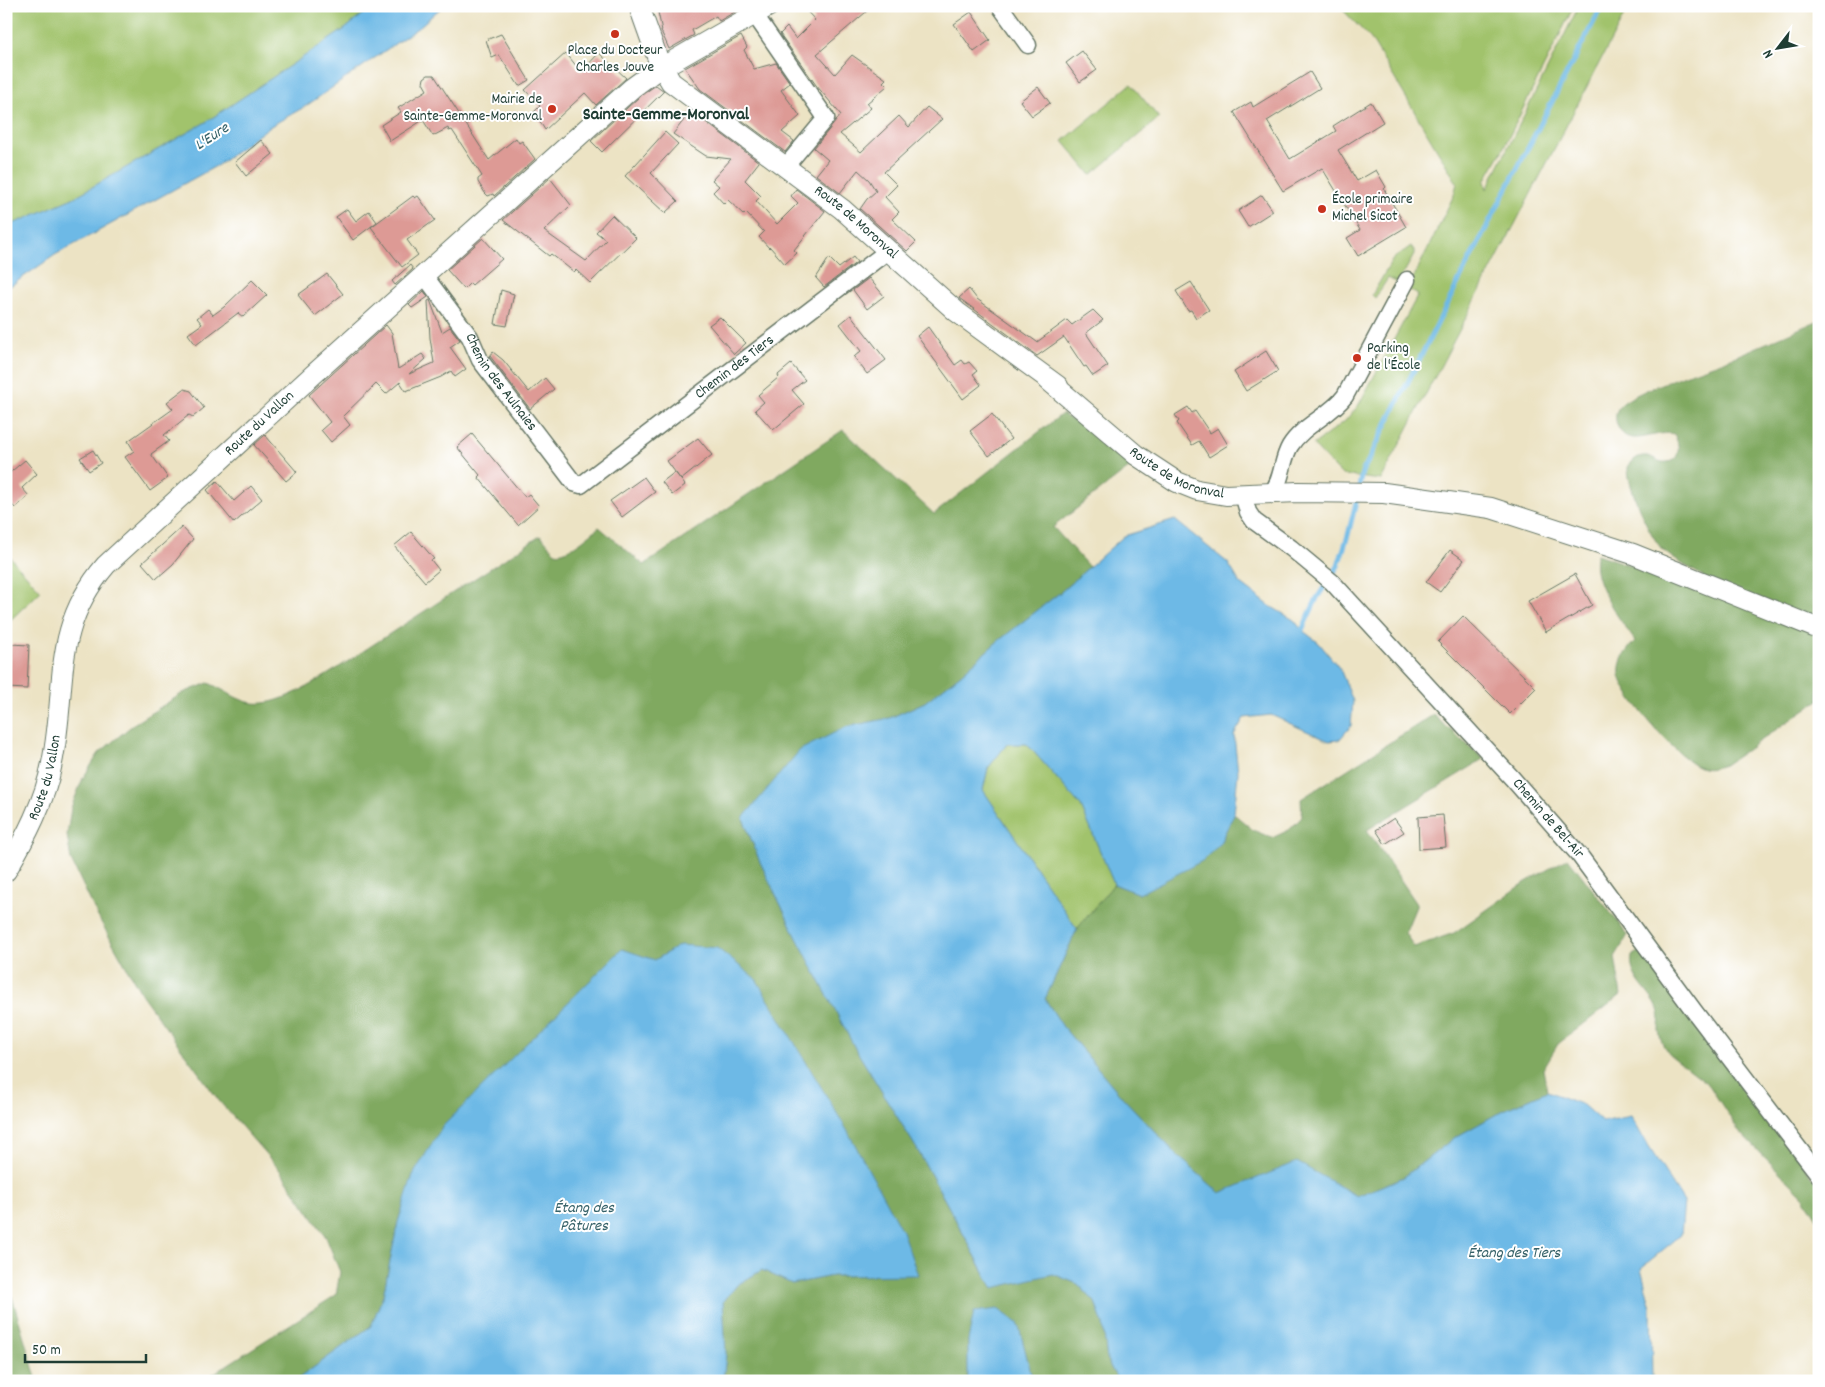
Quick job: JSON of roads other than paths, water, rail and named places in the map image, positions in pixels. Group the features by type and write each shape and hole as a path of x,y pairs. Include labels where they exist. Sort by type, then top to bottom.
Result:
{"street":[{"name":"Route de Moronval","path":"638,6 662,68 671,82 842,209 957,312 1048,380 1129,449 1177,482 1209,493 1226,495 1358,492 1403,494 1492,508 1633,554 1819,628"},
{"path":"1000,6 1028,45"},
{"name":"Route du Vallon","path":"6,871 32,823 46,787 56,745 63,664 69,633 78,605 94,579 117,553 632,88 662,68 762,10"},
{"path":"762,10 826,118 786,166"},
{"name":"Chemin des Tiers","path":"581,485 889,250"},
{"name":"Chemin des Aulnaies","path":"424,275 470,337 480,360 532,430 574,483 581,485"},
{"path":"1271,493 1278,484 1290,447 1301,434 1330,412 1345,396 1407,280"},
{"name":"Chemin de Bel-Air","path":"1243,494 1248,512 1254,521 1292,548 1327,578 1512,778 1580,856 1700,1019 1819,1175"}],"water":[{"name":"L'Eure","path":"373,6 443,6 419,27 306,106 269,127 218,165 55,255 6,289 6,227 73,198 206,122 345,29"},
{"name":"Étang des Tiers","path":"1175,520 1228,563 1240,583 1270,606 1294,620 1302,630 1319,643 1340,669 1353,701 1351,726 1339,740 1329,741 1271,715 1244,718 1234,735 1238,772 1234,814 1219,845 1202,861 1139,894 1114,884 1081,806 1027,744 1007,744 988,768 983,790 1077,929 1045,999 1063,1027 1123,1098 1178,1156 1220,1193 1297,1162 1357,1196 1404,1177 1454,1138 1504,1110 1547,1091 1583,1105 1602,1122 1631,1116 1684,1202 1681,1235 1641,1268 1651,1308 1652,1381 1118,1381 1107,1360 1103,1324 1095,1302 1078,1284 1053,1274 993,1288 917,1149 855,1048 795,934 760,862 743,818 800,750 846,727 890,718 925,702 1062,591 1124,536"},
{"name":"Étang des Pâtures","path":"680,945 717,948 756,979 847,1130 902,1231 918,1275 832,1276 792,1284 762,1270 737,1285 723,1302 726,1354 723,1381 295,1381 371,1326 383,1296 398,1222 413,1175 442,1127 622,949 655,960"},
{"path":"998,1309 1018,1323 1033,1381 968,1381 968,1340 974,1312"}],"waterway":[{"path":"1359,487 1362,472 1602,6"},
{"path":"1302,630 1317,598 1338,566 1357,498"}],"place":[{"name":"Place du Docteur Charles Jouve","path":"615,34"},
{"name":"Mairie de Sainte-Gemme-Moronval","path":"552,109"},
{"name":"École primaire Michel Sicot","path":"1322,209"},
{"name":"Parking de l'École","path":"1357,358"}],"district":[{"name":"Sainte-Gemme-Moronval","path":"666,115"}]}
